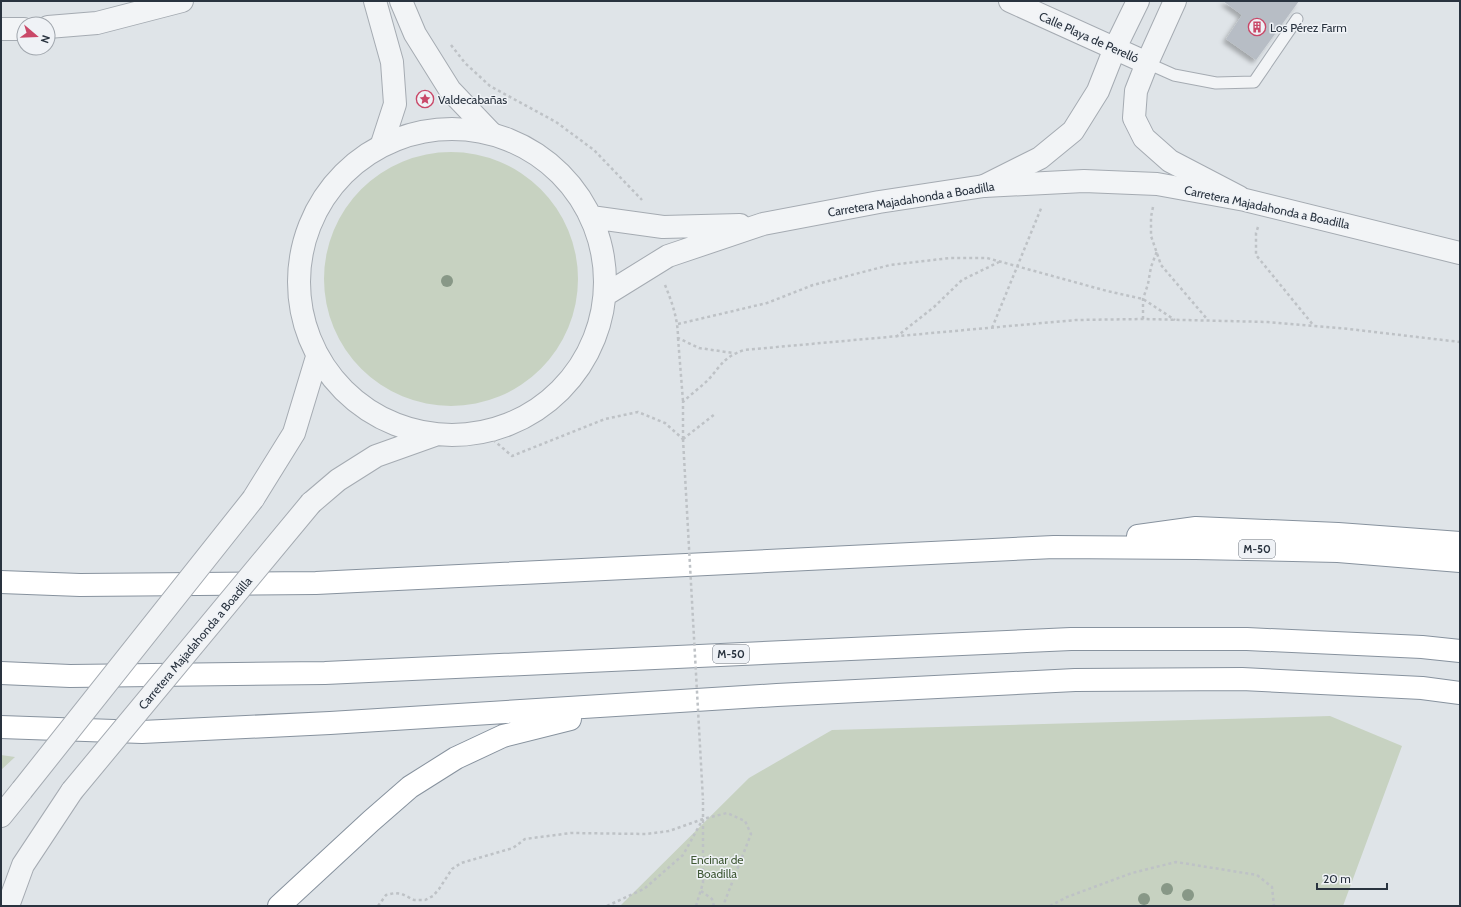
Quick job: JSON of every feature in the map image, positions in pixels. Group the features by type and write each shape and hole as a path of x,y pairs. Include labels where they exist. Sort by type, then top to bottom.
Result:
{"highway":[{"path":"1054,547 1196,528 1338,534 1460,544"},
{"name":"M-50","path":"1,582 80,585 316,583 1054,547 1338,551 1460,561"},
{"name":"M-50","path":"1,674 70,676 325,673 1071,639 1247,639 1422,647 1460,651"},
{"path":"1,727 142,732 330,723 653,703 1074,680 1242,679 1422,688 1460,692"},
{"path":"279,906 410,787 456,758 503,736 557,721 653,703"}],"street":[{"path":"56,26 97,23 182,1"},
{"path":"375,1 392,62 395,104 382,144"},
{"path":"401,1 415,34 450,90 491,133"},
{"name":"Calle Playa de Perelló","path":"1010,1 1147,63"},
{"path":"984,186 1040,158 1073,131 1098,91 1114,48 1138,1"},
{"path":"1175,1 1136,91 1134,118 1144,138 1170,161 1245,200"},
{"path":"1,29 16,29"},
{"path":"454,128 491,133 532,150 567,180 591,217 603,255 605,295 593,342 567,383 530,414 484,432 435,435 388,422 347,395 317,356 301,310 300,261 314,213 343,173 382,144 417,132 454,128"},
{"name":"Carretera Majadahonda a Boadilla","path":"605,295 668,256 763,224 879,202 984,186 1084,181 1157,184 1245,200 1460,253"},
{"name":"Carretera Majadahonda a Boadilla","path":"591,217 662,227 763,224"},
{"path":"1,816 253,499 294,433 317,356"},
{"name":"Carretera Majadahonda a Boadilla","path":"8,906 23,865 72,791 311,503 338,480 376,456 435,435"}],"lane":[{"path":"1147,63 1174,75 1216,83 1254,82 1297,19"}],"path":[{"path":"448,41 465,63 490,86 556,122 594,150 645,203 646,225"},
{"path":"992,328 1052,183"},
{"path":"1157,184 1151,217 1151,236 1161,264 1208,320"},
{"path":"1267,205 1256,233 1256,255 1314,327"},
{"path":"1143,319 1143,299 1148,284 1151,267 1157,251"},
{"path":"678,324 767,303 813,285 890,265 950,258 987,258 1107,291 1143,299 1175,321"},
{"path":"895,337 934,307 962,280 999,262"},
{"path":"654,265 674,306 678,324 703,800 704,883 696,906"},
{"path":"683,402 709,379 720,365 734,354 744,350 1076,320 1143,319 1175,321 1208,320 1268,322 1460,342"},
{"path":"678,338 699,348 734,354"},
{"path":"484,432 512,456 605,419 638,412 665,423 683,439"},
{"path":"683,439 715,414"},
{"path":"378,906 386,896 395,893 402,894 414,900 425,900 433,896 452,869 461,863 513,848 525,839 571,833 646,834 668,831 703,819 727,813 746,821 751,834 723,906"},
{"path":"607,906 644,889 683,855 703,819"},
{"path":"1050,906 1067,897 1132,873 1176,862 1257,875 1272,887 1274,906"},
{"path":"701,891 712,899 714,906"}],"green space":[{"path":"451,152 488,158 511,167 531,181 549,199 563,219 572,242 578,279 572,316 563,339 549,359 531,377 511,391 488,400 451,406 414,400 391,391 371,377 353,359 339,339 330,316 324,279 330,242 339,219 353,199 371,181 391,167 414,158"},
{"name":"Encinar de Boadilla","path":"1330,716 1402,746 1343,906 620,906 749,778 832,730"},
{"path":"1,755 15,757 1,770"}],"building":[{"name":"Los Pérez Farm","path":"1223,1 1299,1 1256,60 1226,39 1242,15"}],"place":[{"name":"Los Pérez Farm","path":"1257,27"},
{"name":"Valdecabañas","path":"425,99"}]}
